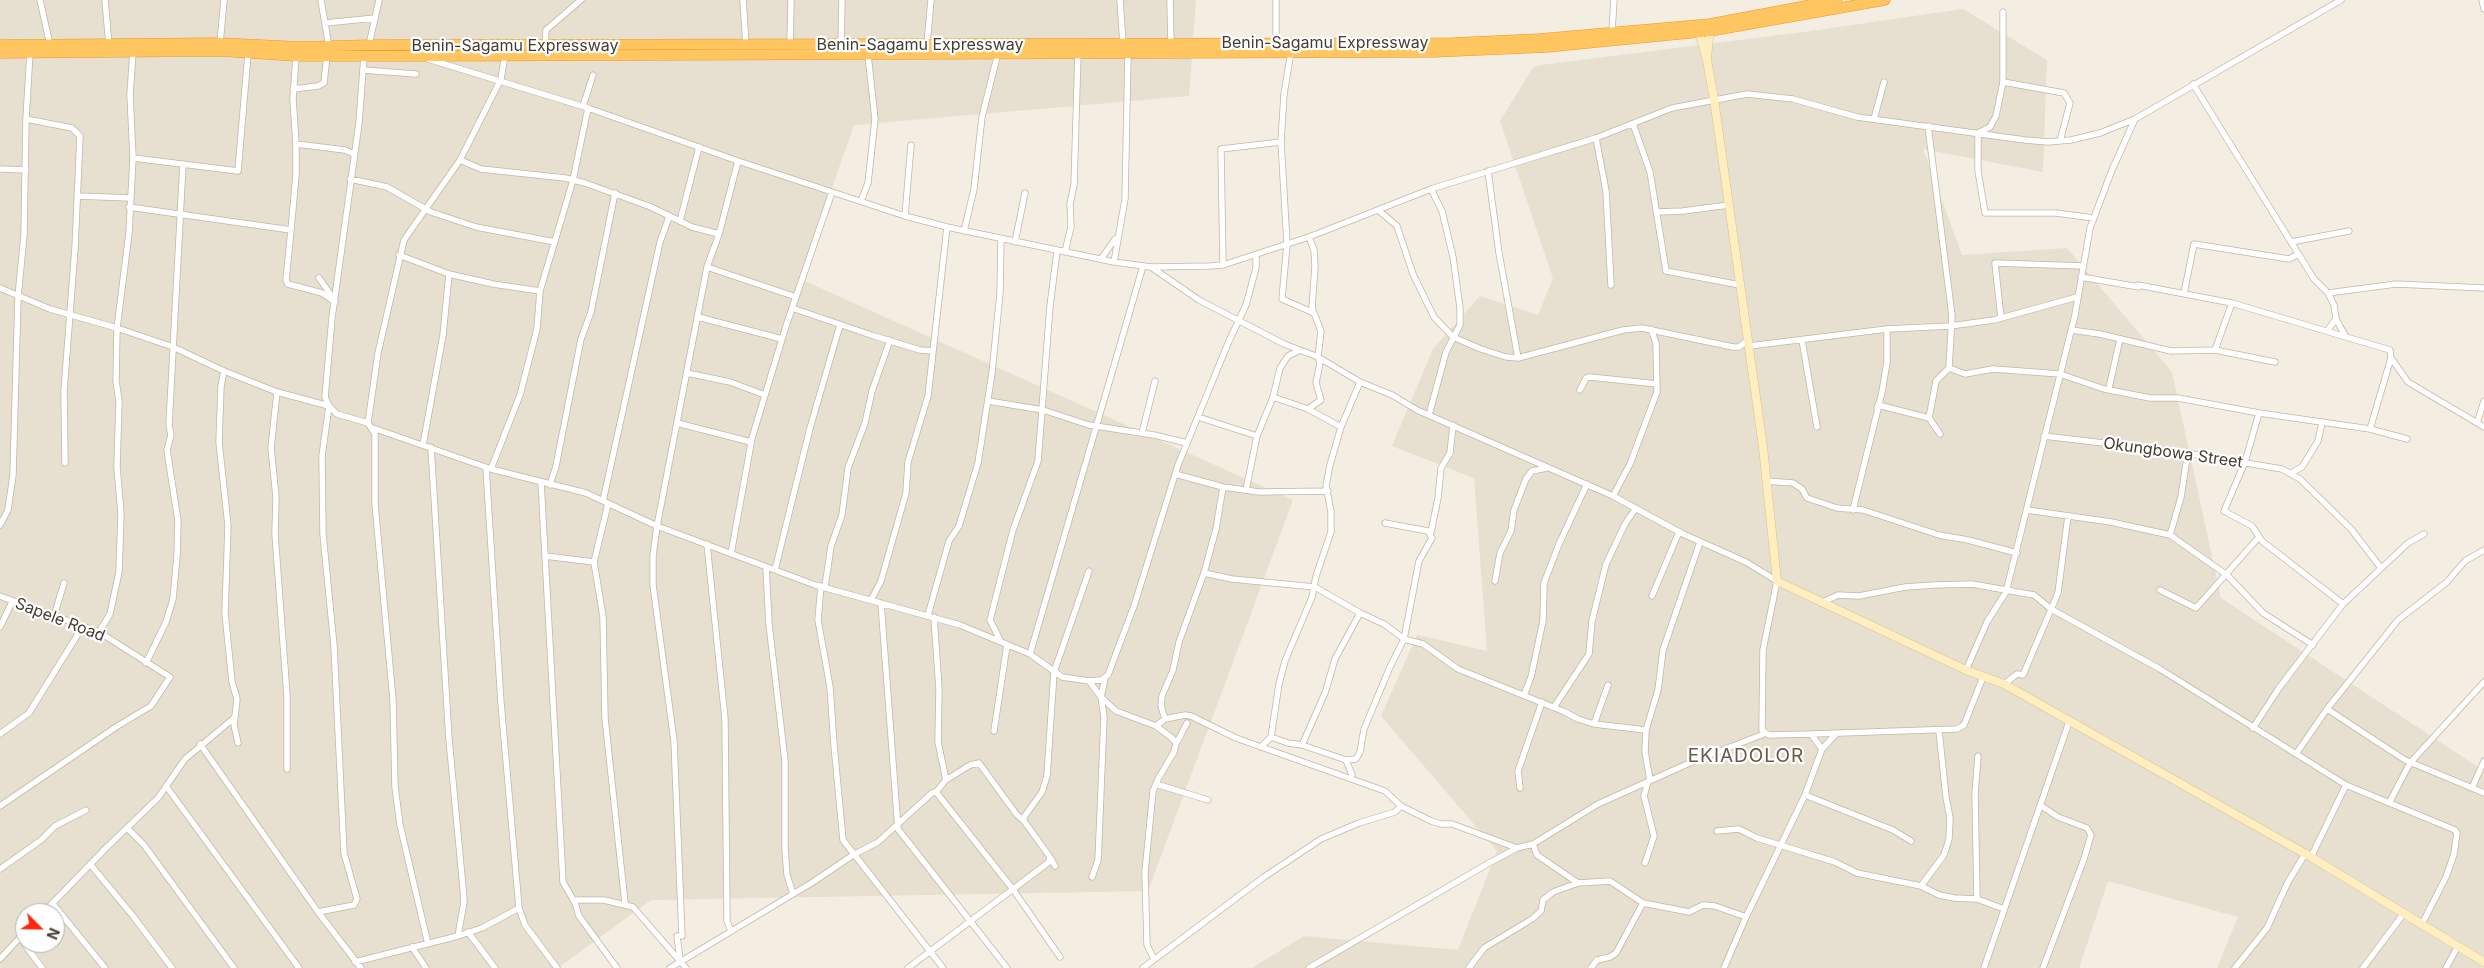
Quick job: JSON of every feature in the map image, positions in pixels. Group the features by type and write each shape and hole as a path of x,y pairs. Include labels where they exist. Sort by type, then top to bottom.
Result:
{"highway":[{"path":"1710,27 1837,0"},
{"path":"0,53 221,51 296,56 328,51 364,56 416,56 1078,53 1126,49 1434,52 1538,48 1698,29 1885,0"},
{"name":"Benin-Sagamu Expressway","path":"0,45 220,43 328,51 369,45 746,46 926,44 1126,49 1171,44 1276,42 1452,43 1544,39 1612,31 1698,29"}],"street":[{"path":"40,0 50,45"},
{"path":"105,0 109,45"},
{"path":"220,43 224,0"},
{"path":"293,89 318,86 324,83 328,51 321,0"},
{"path":"369,45 379,0"},
{"path":"545,45 546,30 582,0"},
{"path":"743,0 746,46"},
{"path":"790,45 791,0"},
{"path":"841,45 842,0"},
{"path":"926,44 931,0"},
{"path":"1114,262 1116,237 1124,205 1126,49 1120,0"},
{"path":"1170,0 1171,44"},
{"path":"1276,0 1276,42"},
{"path":"1612,31 1614,0"},
{"path":"416,56 586,107 738,161 904,216 964,231 1114,262 1151,267 1223,265 1309,237 1431,189 1596,138 1672,108 1747,94 1793,99 1857,117 2033,141 2060,141 2100,133 2135,119 2341,0"},
{"path":"2482,0 2484,9"},
{"path":"1978,133 1990,127 1994,122 2003,82 2003,12"},
{"path":"325,23 375,18"},
{"path":"1707,60 1710,27"},
{"path":"1698,29 1707,60 1714,99 1748,343 1777,581 1763,650 1762,730 1764,734"},
{"path":"0,525 8,510 14,475 18,298 26,170 26,119 30,52"},
{"path":"99,632 110,614 120,572 121,514 117,467 119,401 116,381 117,328 124,278 133,158 130,94 133,52"},
{"path":"1290,52 1284,94 1281,142 1287,244 1282,299 1314,313"},
{"path":"964,231 974,190 981,124 998,53"},
{"path":"1065,252 1072,227 1070,204 1074,185 1078,53"},
{"path":"133,158 238,171 248,54"},
{"path":"428,944 400,825 395,787 393,700 375,504 371,426 378,354 399,255 408,233 460,160 501,80 505,55"},
{"path":"860,201 868,182 875,119 868,55"},
{"path":"296,56 293,89 296,144 289,266 286,280 288,284 322,293 335,302"},
{"path":"318,912 354,905 357,899 344,853 334,646 323,534 322,456 329,406 326,397 327,365 354,154 364,56"},
{"path":"363,70 416,74"},
{"path":"556,968 524,925 519,908 501,703 488,468 520,395 537,328 540,290 573,180 593,75"},
{"path":"1874,119 1884,82"},
{"path":"2003,82 2064,93 2070,103 2060,141"},
{"path":"2193,84 2314,279 2328,293 2334,305 2336,319 2346,337"},
{"path":"26,119 72,128 80,136 64,391 65,463"},
{"path":"1966,670 1987,622 2006,592 2071,330 2094,218 2112,170 2135,119"},
{"path":"1633,124 1650,172 1658,212 1666,271 1740,285"},
{"path":"1928,126 1952,316 1948,368 1936,380 1929,418"},
{"path":"1978,133 1978,171 1985,213 2056,213 2094,218"},
{"path":"1596,138 1606,191 1611,285"},
{"path":"1223,265 1221,149 1281,142"},
{"path":"296,144 344,150 354,154"},
{"path":"904,216 911,145"},
{"path":"680,221 699,147"},
{"path":"460,160 481,169 573,180 615,193 669,217 719,234"},
{"path":"681,961 674,735 652,585 653,556 706,267 719,234 738,161"},
{"path":"146,663 166,622 173,599 175,582 178,521 167,450 171,435 173,347 184,164"},
{"path":"0,169 26,170"},
{"path":"1488,171 1499,253 1518,358"},
{"path":"350,179 372,182 393,189 426,210 476,228 555,242"},
{"path":"1429,414 1442,366 1453,337 1460,325 1460,308 1453,257 1442,211 1431,189"},
{"path":"730,554 752,442 765,395 792,308 832,192"},
{"path":"550,484 556,466 581,339 591,312 615,193"},
{"path":"1015,242 1025,193"},
{"path":"77,196 130,198"},
{"path":"1658,212 1683,211 1729,204"},
{"path":"129,208 291,230"},
{"path":"1378,210 1397,226 1413,274 1434,317 1453,337 1506,358 1518,358 1624,330 1650,329 1739,347 1748,343 1802,340 1887,329 1950,326 2001,318 2077,297"},
{"path":"625,903 605,718 603,617 594,562 660,242 669,217"},
{"path":"871,600 881,581 906,492 908,462 928,396 947,227"},
{"path":"2291,242 2349,231"},
{"path":"1101,259 1116,237"},
{"path":"1308,409 1321,400 1316,383 1320,363 1318,357 1321,331 1314,313 1312,298 1315,257 1309,237"},
{"path":"946,780 938,742 939,689 931,616 947,546 959,526 978,463 988,401 1000,293 1001,239"},
{"path":"2184,293 2194,244 2289,259 2299,254"},
{"path":"980,632 990,620 1014,530 1038,461 1049,315 1057,251"},
{"path":"399,255 449,274 493,284 540,290"},
{"path":"1092,877 1098,860 1100,838 1104,717 1101,697 1105,678 1134,606 1175,474 1252,286 1256,255"},
{"path":"2001,318 1995,263 2083,266"},
{"path":"1030,654 1143,266"},
{"path":"706,267 796,297"},
{"path":"1151,267 1199,300 1298,351 1318,357 1360,382 1547,468 1613,496 1679,532 1746,562 1777,581 1822,603 1966,670 2004,684 2308,855 2484,962"},
{"path":"423,444 443,335 449,274"},
{"path":"2081,277 2184,293 2232,303 2390,350 2391,358 2370,429"},
{"path":"319,278 335,302"},
{"path":"2328,293 2396,284 2484,288"},
{"path":"0,288 18,298 173,347 224,371 277,392 329,406 337,414 488,468 586,493 657,526 774,570 823,587 931,616 980,632 1030,654 1062,677 1088,681 1105,678"},
{"path":"2215,350 2232,303"},
{"path":"792,308 920,350 933,351"},
{"path":"698,317 782,339"},
{"path":"2327,331 2336,319"},
{"path":"774,570 810,428 840,325"},
{"path":"1613,496 1630,464 1657,392 1656,343 1650,329"},
{"path":"1853,510 1887,362 1887,329"},
{"path":"2071,330 2171,351 2215,350 2275,362"},
{"path":"2109,388 2120,339"},
{"path":"890,340 872,391 865,423 848,468 842,515 829,551 818,620 830,687 844,840 943,968"},
{"path":"1802,340 1817,427"},
{"path":"1246,490 1258,436 1273,397 1280,368 1288,356 1298,351"},
{"path":"2391,358 2408,382 2484,427"},
{"path":"1948,368 1965,374 1993,369 2060,374 2104,389 2109,388 2150,398 2178,398 2260,413 2370,429 2407,439"},
{"path":"224,371 221,386 219,442 228,526 225,613 232,682 237,699 234,718 238,743"},
{"path":"687,373 730,382 765,395"},
{"path":"1580,390 1586,378 1590,377 1657,384"},
{"path":"1142,433 1155,381"},
{"path":"1261,747 1271,737 1279,684 1285,661 1315,587 1316,576 1331,532 1331,512 1326,486 1330,464 1341,426 1360,382"},
{"path":"277,392 271,448 276,497 275,534 287,696 287,769"},
{"path":"1273,397 1308,409 1341,426"},
{"path":"988,401 1043,410 1097,426 1187,443"},
{"path":"2477,423 2484,401"},
{"path":"1878,405 1929,418 1940,434"},
{"path":"1852,502 1878,405"},
{"path":"2260,413 2245,462 2224,511 2252,526 2259,537 2343,604"},
{"path":"1198,417 1258,436"},
{"path":"677,423 752,442"},
{"path":"2291,473 2302,467 2318,441 2322,423"},
{"path":"1271,737 1288,743 1302,744 1346,760 1356,759 1360,752 1364,729 1404,639 1417,566 1430,544 1441,468 1450,453 1453,425"},
{"name":"Okungbowa Street","path":"2044,436 2180,452 2282,469 2300,479 2351,529 2381,568"},
{"path":"431,447 449,738 464,902 458,936"},
{"path":"2170,536 2181,497 2185,468 2186,458 2180,452"},
{"path":"1495,581 1500,553 1511,531 1514,510 1526,478 1532,471 1547,468"},
{"path":"1175,474 1223,487 1259,492 1299,493 1328,491"},
{"path":"1766,481 1793,483 1802,489 1807,498 1837,508 1863,510 1939,535 1968,540 2017,553"},
{"path":"541,482 563,882 575,903 579,916 617,968"},
{"path":"1524,695 1531,678 1543,622 1544,584 1559,544 1587,484"},
{"path":"1165,719 1161,706 1162,696 1173,670 1179,642 1204,573 1216,529 1223,487"},
{"path":"1554,707 1566,686 1584,666 1589,654 1592,621 1606,564 1625,524 1636,508"},
{"path":"2027,510 2111,522 2170,536 2227,575 2263,612 2313,645"},
{"path":"2004,684 2017,674 2023,675 2058,593 2068,516"},
{"path":"1385,523 1431,532"},
{"path":"1652,596 1679,532"},
{"path":"2253,728 2280,688 2343,604 2408,543 2424,534"},
{"path":"2160,590 2196,608 2259,537"},
{"path":"1645,863 1654,836 1644,796 1649,780 1645,752 1646,730 1658,690 1663,650 1700,542"},
{"path":"707,544 725,719 727,921 731,930"},
{"path":"2296,754 2327,710 2398,620 2447,582 2465,561 2484,550"},
{"path":"545,556 594,562"},
{"path":"766,567 769,624 785,760 784,849 787,875 793,894"},
{"path":"1024,821 1024,817 1042,792 1048,776 1054,672 1089,571"},
{"path":"1204,573 1232,579 1315,587 1360,613 1384,624 1404,639 1423,644 1458,669 1542,702 1578,719 1594,724 1646,730"},
{"path":"2009,580 2018,591"},
{"path":"54,616 64,583"},
{"path":"1822,603 1838,595 1859,596 1905,587 1934,585 1972,584 2006,592 2018,591 2034,595 2051,609 2160,669 2346,785 2451,827 2457,833 2454,854 2446,877 2422,924"},
{"name":"Sapele Road","path":"0,596 12,602 99,632 170,677 151,706 116,727 0,806"},
{"path":"0,626 12,602"},
{"path":"880,603 897,825 904,838 1008,968"},
{"path":"1302,744 1325,693 1335,659 1360,613"},
{"path":"990,620 1005,644 994,731"},
{"path":"0,734 28,713 83,626"},
{"path":"1309,968 1517,848 1533,844 1598,804 1649,780 1764,734 1836,734 1957,729 1964,725 1983,677"},
{"path":"1088,681 1116,711 1156,726 1172,738 1176,744"},
{"path":"2389,803 2410,763 2484,682"},
{"path":"1594,724 1608,685"},
{"path":"1520,788 1518,771 1542,702"},
{"path":"2327,710 2410,763 2484,793"},
{"path":"1156,726 1165,719 1185,715 1191,716 1218,730 1261,747 1385,791 1401,806 1431,821 1440,824 1452,824 1517,848"},
{"path":"54,903 90,864 158,798 185,758 234,718"},
{"path":"1984,968 2069,722"},
{"path":"1154,959 1147,945 1145,872 1156,784 1174,752 1187,723"},
{"path":"1921,886 1944,855 1950,838 1950,818 1939,731"},
{"path":"1811,734 1822,748"},
{"path":"1724,968 1746,917 1805,795 1822,748 1836,734"},
{"path":"200,744 318,912 361,968"},
{"path":"1977,899 1975,794 1978,756"},
{"path":"1346,760 1352,775"},
{"path":"2472,788 2484,761"},
{"path":"670,968 878,842 932,793 936,792 946,780 970,765 979,762 1017,815 1024,821 1055,866"},
{"path":"1156,784 1208,800"},
{"path":"2235,968 2267,928 2288,882 2308,855 2346,785"},
{"path":"166,786 299,968"},
{"path":"936,792 1012,888 1060,957"},
{"path":"1805,795 1893,830 1911,841"},
{"path":"2040,805 2058,817 2087,828 2091,835 2084,860 2044,968"},
{"path":"1143,968 1264,877 1321,839 1359,823 1395,812 1401,806"},
{"path":"0,869 41,840 55,826 86,810"},
{"path":"127,828 144,845 234,968"},
{"path":"1717,831 1739,829 1757,838 1835,862 1857,873 1921,886 1946,897 1977,899 2004,908"},
{"path":"1533,844 1537,855 1578,883"},
{"path":"908,968 1012,888 1044,866 1049,862 1050,857"},
{"path":"90,864 133,916 172,968"},
{"path":"1470,968 1484,948 1532,919 1541,911 1544,900 1553,892 1578,883 1610,881 1644,903 1689,912 1703,905 1715,906 1746,917"},
{"path":"575,903 576,900 604,900 625,903 633,907 686,968"},
{"path":"1591,968 1597,960 1610,957 1616,953 1644,903"},
{"path":"355,962 458,936 519,908"},
{"path":"2363,968 2404,914"},
{"path":"65,919 105,968"},
{"path":"468,932 494,968"},
{"path":"0,959 15,943"},
{"path":"2446,968 2458,946"},
{"path":"412,948 426,968"},
{"path":"31,953 42,968"}],"shaded area":[{"path":"0,0 1196,0 1189,96 854,125 800,279 1293,500 1148,891 651,900 558,968 0,968"},
{"path":"1963,9 2047,60 2043,172 1923,149 1962,255 2067,248 2172,372 2221,598 2484,771 2484,968 2217,968 2238,917 2108,881 2079,968 1252,968 1304,936 1458,950 1497,851 1381,716 1417,635 1487,651 1474,478 1392,446 1433,349 1480,296 1538,315 1553,278 1500,121 1534,66 1811,31"}],"district":[{"name":"EKIADOLOR","path":"1746,756"}]}
